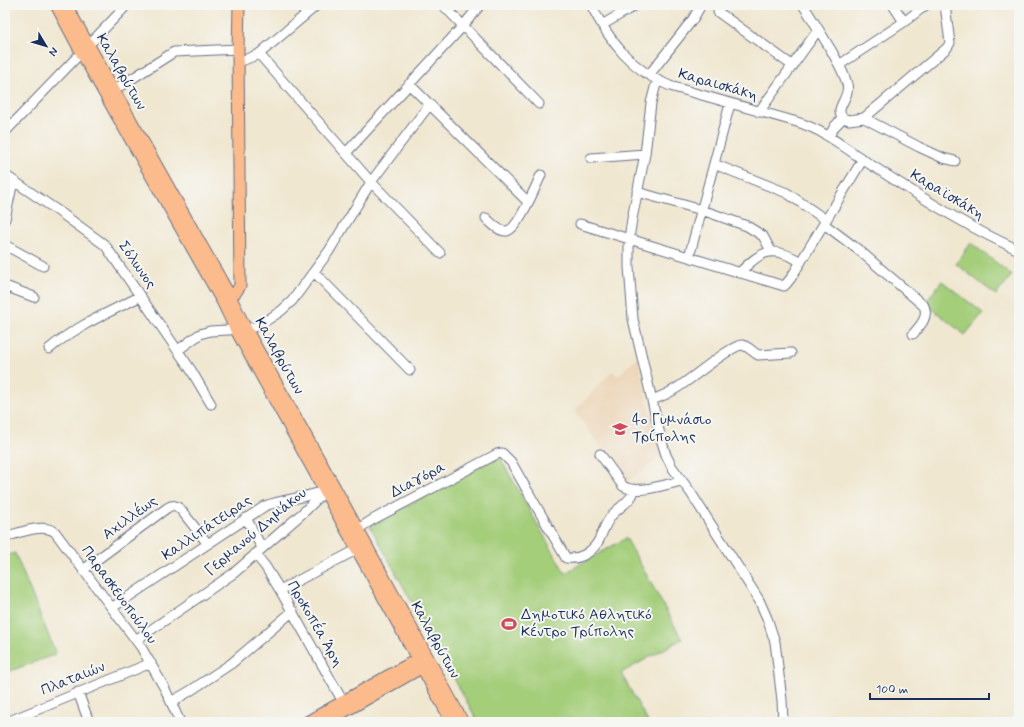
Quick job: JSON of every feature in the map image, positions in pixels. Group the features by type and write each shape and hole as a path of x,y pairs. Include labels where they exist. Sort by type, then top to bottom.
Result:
{"main road":[{"name":"Καλαβρύτων","path":"56,5 114,90 241,329 424,661 452,722"},
{"name":"Καλαβρύτων","path":"66,5 85,49 226,299"},
{"path":"226,299 236,292 240,286 239,5"},
{"name":"Καλαβρύτων","path":"353,532 358,549 424,661 463,722"},
{"path":"307,722 346,706 424,661"},
{"path":"326,722 346,706"}],"street":[{"path":"5,132 127,5"},
{"path":"239,62 259,54 317,5"},
{"path":"443,5 539,104"},
{"path":"346,153 463,26 480,5"},
{"name":"Καραισκάκη","path":"591,5 602,25 622,53 636,66 653,78 670,86 804,124 829,136 863,159"},
{"path":"602,25 636,5"},
{"path":"701,5 653,78 645,154 629,238 630,297 633,319 666,455 672,467 696,500 759,600 768,618 776,642 783,722"},
{"path":"893,5 904,22"},
{"path":"839,65 904,22 926,5"},
{"path":"805,6 845,78 848,89 840,113 843,118 849,120 864,118 943,52 949,45 946,5"},
{"path":"718,12 793,66"},
{"path":"760,112 818,30"},
{"path":"114,90 174,52 238,49"},
{"path":"259,54 371,182 440,253"},
{"path":"409,84 528,202"},
{"path":"178,350 200,334 258,326 286,306 297,295 314,272 371,182 430,104"},
{"path":"689,257 730,104"},
{"path":"829,136 835,126 843,118"},
{"path":"864,118 919,147 943,158 955,161"},
{"path":"591,158 645,154"},
{"path":"580,224 784,286 801,262 863,159"},
{"name":"Καραϊσκάκη","path":"863,159 988,236 1019,250"},
{"path":"714,164 787,193 860,251 924,306 926,310 925,318 914,334"},
{"name":"Σόλωνος","path":"5,175 105,245 178,350 211,404"},
{"path":"486,218 500,230 509,230 515,225 541,175"},
{"path":"5,219 14,181"},
{"path":"637,192 702,210 747,226 763,236 771,251"},
{"path":"5,245 43,266"},
{"path":"739,273 758,257 771,251 783,253 801,262"},
{"path":"314,272 410,370"},
{"path":"5,286 34,297"},
{"path":"49,349 60,339 141,296"},
{"path":"652,400 675,390 726,352 739,346 745,346 758,355 791,353"},
{"name":"Διαγόρα","path":"353,532 490,458 502,453 511,462 566,558 572,559 578,558 598,544 607,522 631,497 634,490"},
{"path":"600,454 627,488 634,490 682,481"},
{"name":"Καλλιπάτειρας","path":"113,607 265,506 305,497 330,488"},
{"name":"Γερμανού Δημάκου","path":"136,640 228,577 330,488"},
{"name":"Αχιλλέως","path":"83,570 167,508 175,505 181,510 208,544"},
{"path":"246,518 262,548"},
{"name":"Παρασκευοπούλου","path":"5,537 24,531 40,529 51,529 55,532 113,607 136,640 171,702 180,722"},
{"path":"280,590 358,549"},
{"name":"Προκοπέα Άρη","path":"255,554 265,566 280,590 346,706"},
{"path":"171,702 232,663 292,611"},
{"name":"Πλαταιών","path":"11,721 150,663"},
{"path":"78,692 89,722"}],"shaded area":[{"name":"4ο Γυμνάσιο Τρίπολης","path":"638,356 657,446 662,456 626,483 575,411 612,371 618,376"}],"green space":[{"path":"971,243 1012,275 996,295 956,264"},
{"path":"942,281 983,313 965,335 925,303"},
{"name":"Δημοτικό Αθλητικό Κέντρο Τρίπολης","path":"499,456 565,573 626,538 682,639 621,673 648,722 478,722 370,526"},
{"path":"15,553 56,654 5,673 5,556"}],"place":[{"name":"4ο Γυμνάσιο Τρίπολης","path":"620,429"},
{"name":"Δημοτικό Αθλητικό Κέντρο Τρίπολης","path":"509,624"}]}
